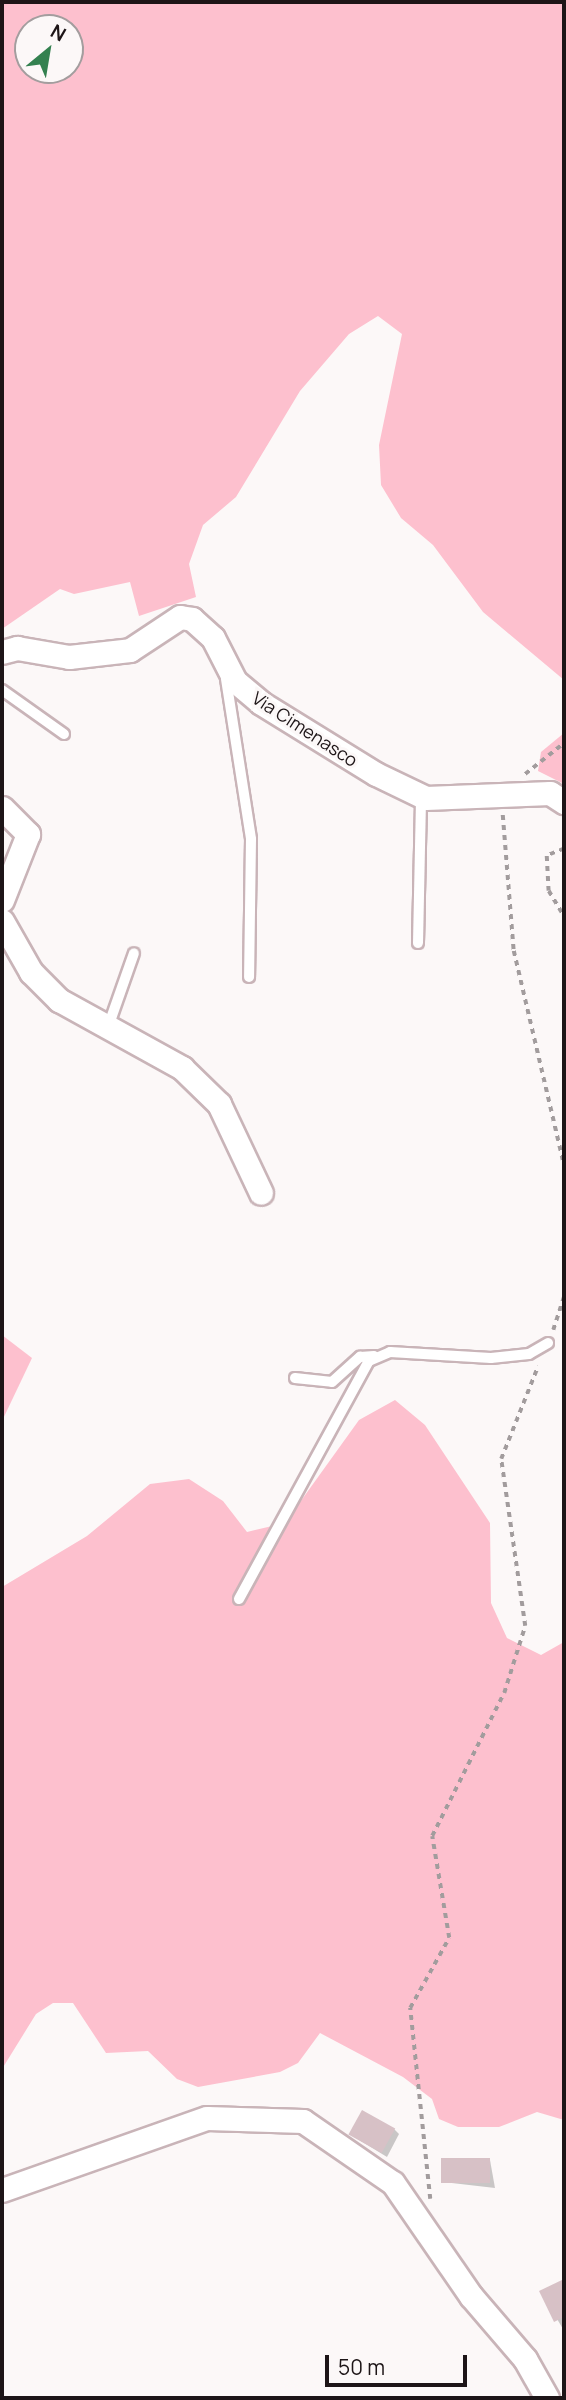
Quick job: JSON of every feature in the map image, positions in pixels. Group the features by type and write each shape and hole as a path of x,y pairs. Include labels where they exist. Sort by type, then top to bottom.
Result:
{"street":[{"name":"Via Cimenasco","path":"2,652 17,648 69,657 130,650 180,617 204,626 224,666 261,703 421,796"},
{"path":"421,796 550,793 563,800"},
{"path":"2,808 28,834 2,900"},
{"path":"2,921 31,972 59,1000 181,1068 219,1104 261,1194"},
{"path":"2,2190 207,2118 281,2116 303,2121 365,2158 393,2183 434,2243 525,2359 547,2398"}],"lane":[{"path":"224,666 251,839 249,977"},
{"path":"2,690 64,734"},
{"path":"418,943 421,796"},
{"path":"108,1027 134,953"},
{"path":"295,1378 332,1382 360,1357 491,1358 529,1354 548,1343"},
{"path":"239,1599 369,1361 381,1356"}],"path":[{"path":"564,743 501,794 514,951 564,1164"},
{"path":"564,849 547,856 549,891 564,916"},
{"path":"434,2243 410,2008 449,1937 432,1836 504,1693 525,1626 501,1459 564,1297"}],"shaded area":[{"path":"2,2 564,2 564,680 483,612 433,545 401,518 381,485 379,445 402,334 378,316 349,334 300,391 236,497 203,525 189,564 196,597 139,616 130,582 74,594 60,589 2,629"},
{"path":"564,733 564,784 538,771 541,752"},
{"path":"2,1335 32,1358 2,1421"},
{"path":"395,1400 425,1425 490,1523 491,1603 507,1638 541,1655 564,1642 564,2120 537,2112 499,2127 458,2127 439,2119 432,2099 403,2077 320,2033 298,2063 280,2072 198,2087 177,2079 148,2051 106,2053 73,2003 53,2003 36,2014 2,2069 2,1587 87,1536 150,1484 189,1479 223,1501 247,1532 285,1523 359,1420"}],"building":[{"path":"362,2110 395,2128 382,2153 348,2134"},
{"path":"441,2158 490,2158 490,2183 441,2183"},
{"path":"564,2279 564,2317 554,2322 539,2291"}]}
